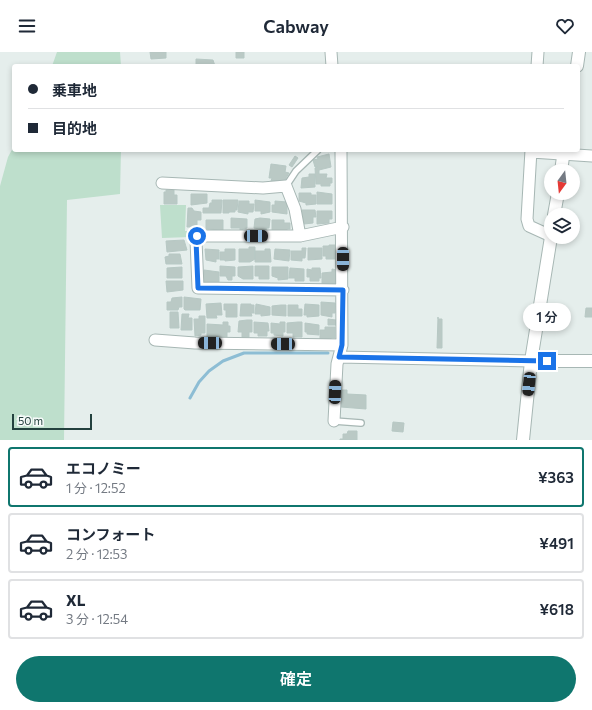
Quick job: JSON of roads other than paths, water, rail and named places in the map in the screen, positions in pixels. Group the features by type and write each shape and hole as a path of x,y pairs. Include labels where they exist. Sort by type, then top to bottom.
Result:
{"street":[{"path":"331,52 332,64"},
{"path":"537,64 538,52"},
{"path":"577,64 579,52"},
{"path":"334,421 337,364 342,345 343,227 341,152"},
{"path":"531,152 527,219 529,226 544,234"},
{"path":"562,164 564,152 592,156"},
{"path":"162,183 182,188 263,188 286,186 295,209 300,236"},
{"path":"343,227 300,236 197,236 196,240 198,288 343,290"},
{"path":"523,440 531,361 550,244"},
{"path":"155,340 195,343 342,345"},
{"path":"339,357 592,361"}],"lane":[{"path":"286,186 296,171 316,152"},
{"path":"334,421 361,423"}],"waterway":[{"path":"190,398 199,382 209,371 223,361 244,353 328,353"}]}
